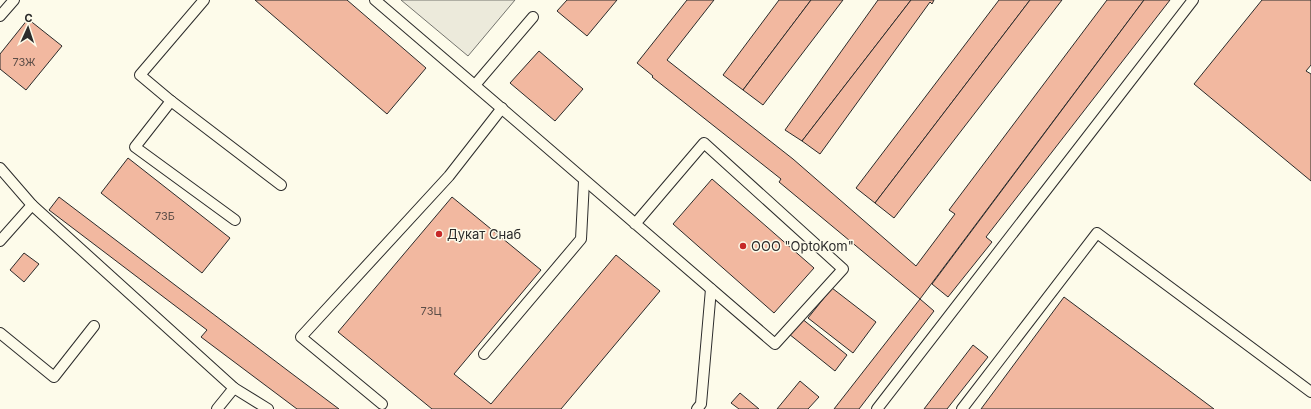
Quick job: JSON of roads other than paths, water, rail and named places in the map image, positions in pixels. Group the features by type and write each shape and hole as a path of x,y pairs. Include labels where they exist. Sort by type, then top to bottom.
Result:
{"lane":[{"path":"0,16 14,0"},
{"path":"204,0 140,74 171,101 281,185"},
{"path":"375,0 502,108 584,181 775,344 843,269 704,143 635,224"},
{"path":"877,409 1193,0"},
{"path":"475,85 533,17"},
{"path":"171,101 135,148 235,220"},
{"path":"382,404 301,337 449,176 502,108"},
{"path":"0,168 32,205 234,388 268,409"},
{"path":"484,354 581,239 584,181"},
{"path":"0,241 32,205"},
{"path":"962,409 1097,233 1311,392"},
{"path":"697,409 701,404 711,289"},
{"path":"0,333 54,377 94,326"},
{"path":"217,409 234,388"}],"place":[{"name":"Дукат Снаб","path":"439,234"},
{"name":"OOO \"OptoKom\"","path":"743,246"}]}
